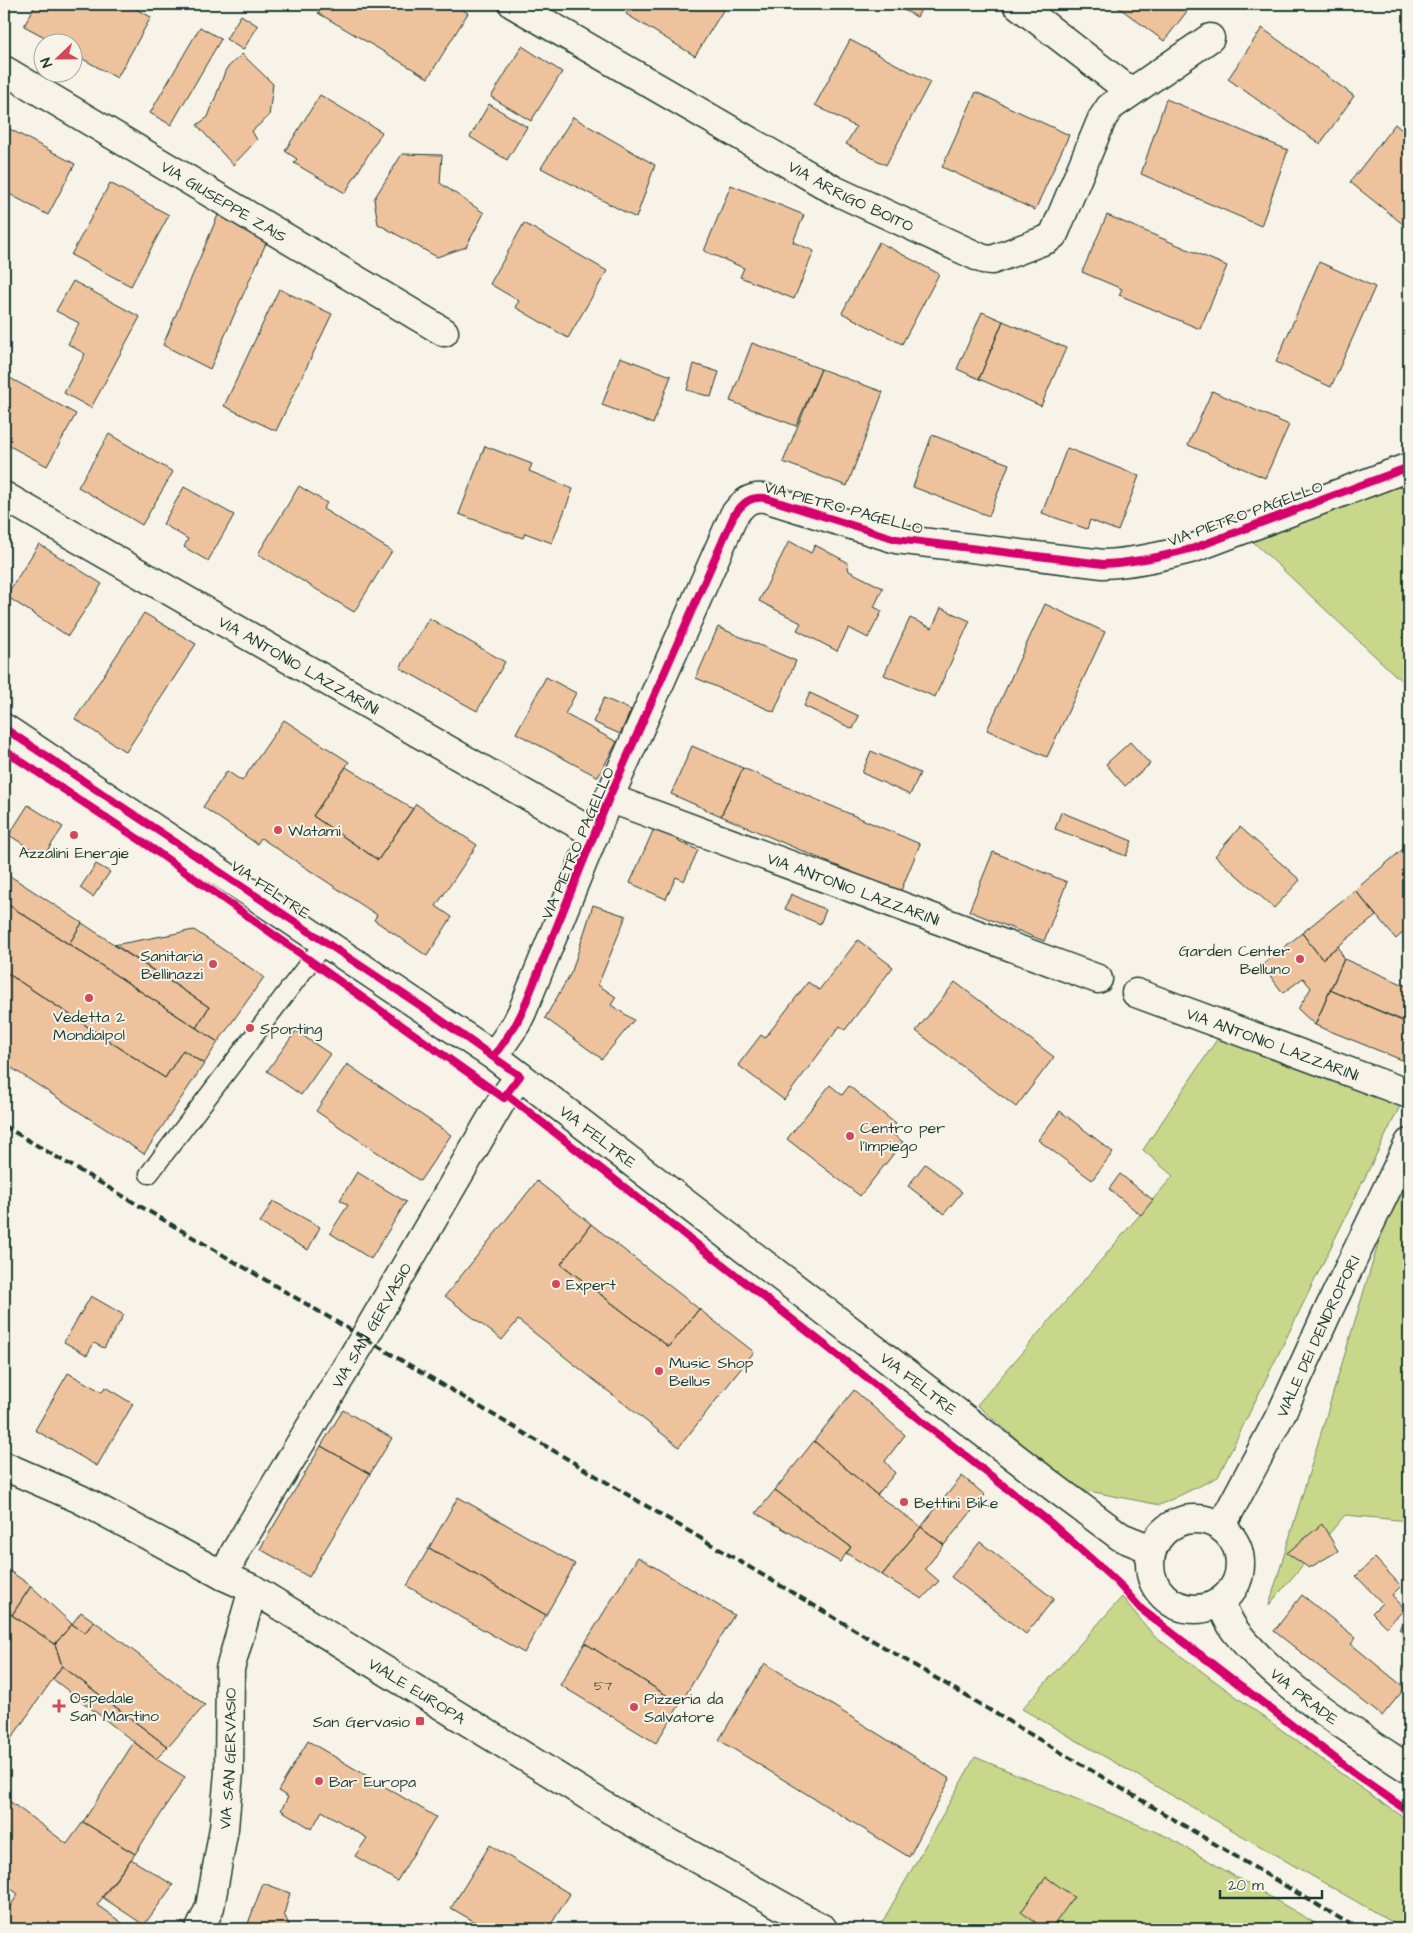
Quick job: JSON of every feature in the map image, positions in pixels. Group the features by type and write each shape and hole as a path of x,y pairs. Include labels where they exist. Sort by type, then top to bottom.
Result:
{"street":[{"name":"VIA ARRIGO BOITO","path":"513,4 834,190 984,259 1001,258 1048,239 1054,234 1102,120 1110,108 1210,38"},
{"path":"1017,4 1131,92"},
{"name":"VIA GIUSEPPE ZAIS","path":"4,70 444,332"},
{"name":"VIA PIETRO PAGELLO","path":"494,1056 519,1018 609,798 734,515 741,505 749,499 756,496 765,498 896,539 1103,564 1117,564 1164,557 1218,540 1409,467"},
{"name":"VIA ANTONIO LAZZARINI","path":"4,496 595,834"},
{"name":"VIA FELTRE","path":"4,728 494,1056 1055,1488 1121,1537 1151,1549"},
{"name":"VIA ANTONIO LAZZARINI","path":"609,798 1098,979"},
{"name":"VIA ANTONIO LAZZARINI","path":"1136,993 1409,1094"},
{"name":"VIA SAN GERVASIO","path":"224,1576 236,1552 364,1338 502,1100 520,1076"},
{"name":"VIALE DEI DENDROFORI","path":"1221,1527 1282,1412 1330,1306 1409,1143"},
{"name":"VIALE EUROPA","path":"4,1466 80,1499 224,1576 253,1589 611,1810 823,1929"},
{"path":"1201,1519 1221,1527 1233,1539 1239,1556 1239,1573 1233,1589 1220,1602 1207,1608 1193,1610 1180,1607 1167,1600 1157,1590 1151,1577 1149,1563 1151,1549 1163,1532 1180,1521 1201,1519"},
{"name":"VIA SAN GERVASIO","path":"200,1929 210,1907 224,1828 230,1772 230,1669 253,1589"},
{"name":"VIA PRADE","path":"1220,1602 1235,1630 1263,1661 1293,1686 1366,1740 1409,1769"}],"lane":[{"path":"149,1174 325,942"}],"green space":[{"path":"1409,478 1409,688 1248,537"},
{"path":"1220,1035 1404,1098 1218,1477 1160,1505 1073,1488 977,1405 1173,1176 1143,1150"},
{"path":"1409,1142 1409,1521 1345,1515 1269,1605"},
{"path":"1122,1597 1155,1637 1358,1786 1409,1821 1409,1929 1404,1929 1022,1709"},
{"path":"975,1757 1168,1837 1325,1929 879,1928"}],"building":[{"path":"36,4 126,4 151,17 117,78 82,59 82,32 35,32 24,26"},
{"path":"323,4 453,4 468,13 428,78 318,13"},
{"path":"632,4 727,4 695,56 626,14"},
{"path":"892,4 924,4 917,17"},
{"path":"1114,4 1183,4 1182,6 1188,10 1164,41"},
{"path":"241,15 258,26 243,50 226,39"},
{"path":"200,27 221,39 171,125 150,113"},
{"path":"1262,28 1354,96 1320,144 1228,79"},
{"path":"850,40 930,82 886,165 846,144 856,127 815,105"},
{"path":"522,46 562,72 531,121 491,97"},
{"path":"242,54 273,84 269,116 252,131 257,140 233,165 197,125 208,117 226,69"},
{"path":"976,92 1069,135 1035,210 942,167"},
{"path":"320,95 382,132 345,193 294,163 297,159 285,151"},
{"path":"1166,99 1288,150 1261,226 1141,174"},
{"path":"489,104 527,127 507,160 470,137"},
{"path":"573,117 655,165 636,218 541,168"},
{"path":"1395,124 1409,136 1409,229 1350,182"},
{"path":"6,127 75,164 48,215 4,191 4,131"},
{"path":"402,154 442,155 440,183 484,213 466,247 437,257 378,224 374,199"},
{"path":"110,183 169,215 131,286 71,255"},
{"path":"731,185 804,215 793,242 814,251 794,299 740,277 744,268 704,251"},
{"path":"218,215 267,241 210,369 163,345"},
{"path":"1107,215 1227,266 1200,329 1119,295 1122,289 1082,272"},
{"path":"524,223 607,271 568,338 515,307 519,301 490,284"},
{"path":"879,242 939,274 902,344 842,313"},
{"path":"1319,262 1375,287 1331,387 1276,362"},
{"path":"73,281 140,317 91,408 64,393 85,354 68,344 79,323 56,311"},
{"path":"279,289 332,314 276,431 224,406"},
{"path":"982,312 1003,321 979,379 957,369"},
{"path":"1003,321 1066,348 1041,406 979,379"},
{"path":"752,343 821,369 796,426 730,401"},
{"path":"620,357 671,376 653,424 602,405"},
{"path":"694,364 719,372 711,397 687,390"},
{"path":"821,369 883,392 847,486 783,462"},
{"path":"10,378 76,414 47,466 4,443 4,389"},
{"path":"1212,391 1289,425 1265,478 1188,445"},
{"path":"109,434 173,472 142,525 78,487"},
{"path":"932,435 1009,464 989,516 913,487"},
{"path":"485,446 532,464 529,471 573,489 552,543 525,533 523,538 459,514"},
{"path":"1067,448 1139,476 1118,531 1090,520 1087,529 1042,513"},
{"path":"299,486 327,503 323,509 392,551 354,612 258,554"},
{"path":"184,487 234,515 208,561 184,547 188,539 163,524"},
{"path":"789,541 811,553 815,545 847,562 849,571 883,588 874,607 882,611 868,638 849,628 837,651 797,630 801,623 759,601"},
{"path":"39,544 102,584 68,636 6,596"},
{"path":"1045,604 1105,632 1047,757 987,730"},
{"path":"941,608 970,621 935,697 884,675 910,618 932,628"},
{"path":"144,613 196,644 126,752 75,719"},
{"path":"429,618 505,662 477,711 400,668"},
{"path":"718,627 796,661 774,712 696,678"},
{"path":"546,677 576,693 565,714 617,742 598,777 516,733"},
{"path":"810,693 859,716 853,729 804,706"},
{"path":"604,698 631,710 620,734 593,722"},
{"path":"284,720 349,762 313,816 378,860 416,804 477,845 436,906 452,917 427,956 374,920 377,915 261,838 257,844 203,807 227,771 242,781"},
{"path":"1130,742 1150,764 1125,786 1106,764"},
{"path":"692,746 743,768 721,816 671,794"},
{"path":"871,751 920,773 910,795 862,773"},
{"path":"346,767 413,809 378,860 313,816"},
{"path":"743,768 920,844 900,893 721,816"},
{"path":"28,805 63,827 43,857 9,835"},
{"path":"1061,812 1132,841 1126,856 1055,829"},
{"path":"656,824 682,836 679,842 698,850 684,881 676,877 666,899 630,883"},
{"path":"1240,827 1300,880 1274,908 1215,856"},
{"path":"1409,844 1409,927 1396,939 1355,890"},
{"path":"993,852 1067,882 1044,941 969,911"},
{"path":"96,864 110,872 93,897 80,888"},
{"path":"4,872 82,923 69,944 4,902"},
{"path":"1355,890 1376,916 1322,959 1302,933"},
{"path":"791,894 826,910 820,924 785,909"},
{"path":"4,902 218,1042 204,1064 183,1050 165,1078 4,971"},
{"path":"593,905 626,916 598,985 616,997 611,1005 634,1020 602,1059 545,1018 572,971"},
{"path":"82,923 209,1007 196,1028 69,944"},
{"path":"194,930 264,977 218,1042 196,1028 209,1007 114,945"},
{"path":"1302,933 1322,959 1338,946 1344,959 1315,1025 1298,1009 1311,988 1303,978 1283,993 1262,965"},
{"path":"858,940 893,967 845,1030 840,1026 784,1100 738,1065 761,1035 765,1038 808,982 819,990"},
{"path":"1344,959 1409,987 1409,1023 1330,990"},
{"path":"4,971 165,1078 183,1050 204,1064 144,1154 4,1063"},
{"path":"955,982 1054,1057 1016,1107 916,1031"},
{"path":"1330,990 1409,1024 1409,1056 1407,1062 1315,1025"},
{"path":"296,1031 330,1054 301,1095 267,1071"},
{"path":"347,1064 451,1135 420,1181 316,1111"},
{"path":"830,1085 842,1095 849,1086 896,1124 890,1132 903,1142 860,1196 787,1139"},
{"path":"1060,1111 1113,1152 1092,1180 1038,1140"},
{"path":"925,1164 962,1192 944,1214 908,1186"},
{"path":"357,1172 406,1202 371,1259 330,1233 348,1205 340,1200"},
{"path":"1120,1174 1153,1200 1141,1215 1109,1189"},
{"path":"537,1181 591,1224 561,1264 669,1347 699,1309 754,1352 679,1447 518,1320 502,1340 445,1296"},
{"path":"273,1201 320,1227 308,1250 260,1223"},
{"path":"591,1224 699,1309 669,1347 561,1264"},
{"path":"91,1296 124,1315 104,1348 94,1343 87,1355 64,1342"},
{"path":"68,1373 102,1392 105,1387 133,1404 97,1466 35,1430"},
{"path":"854,1390 905,1435 885,1461 895,1473 877,1495 814,1441"},
{"path":"343,1410 392,1438 370,1474 321,1446"},
{"path":"814,1441 877,1495 921,1527 882,1575 846,1553 851,1547 775,1490"},
{"path":"321,1446 370,1474 309,1577 260,1549"},
{"path":"962,1476 985,1495 944,1545 921,1527"},
{"path":"775,1490 851,1547 840,1562 756,1513"},
{"path":"458,1497 575,1564 546,1615 429,1548"},
{"path":"1322,1524 1338,1551 1309,1568 1287,1553"},
{"path":"921,1527 944,1545 925,1569 939,1581 922,1599 882,1575"},
{"path":"980,1542 1054,1599 1026,1634 951,1577"},
{"path":"429,1548 546,1615 524,1653 407,1586"},
{"path":"638,1557 734,1615 680,1704 585,1643"},
{"path":"1375,1558 1401,1586 1392,1595 1405,1609 1386,1627 1372,1613 1382,1603 1356,1576"},
{"path":"4,1567 31,1586 12,1615 4,1610"},
{"path":"31,1586 72,1624 55,1644 12,1615"},
{"path":"1302,1595 1356,1638 1351,1644 1405,1688 1382,1716 1274,1631"},
{"path":"4,1610 55,1644 62,1666 4,1749"},
{"path":"81,1612 94,1621 85,1633 72,1624"},
{"path":"1409,1615 1409,1636 1399,1629"},
{"path":"94,1621 205,1705 168,1747 62,1666 55,1644 72,1624 85,1633"},
{"path":"585,1643 680,1704 656,1743 560,1685"},
{"path":"765,1663 950,1779 909,1857 719,1740"},
{"path":"62,1666 168,1747 156,1759 53,1679"},
{"path":"308,1741 436,1817 397,1881 355,1856 367,1838 322,1811 312,1829 281,1810 288,1797 278,1791"},
{"path":"134,1742 156,1759 185,1777 135,1854 83,1822"},
{"path":"4,1797 67,1844 83,1822 135,1854 97,1905 125,1925 126,1929 4,1929 4,1916 18,1894 4,1884"},
{"path":"490,1845 570,1894 548,1929 487,1929 451,1908"},
{"path":"131,1859 173,1885 144,1925 102,1897"},
{"path":"1046,1877 1074,1897 1051,1929 1045,1929 1021,1912"},
{"path":"263,1883 290,1893 284,1914 291,1929 246,1929"}],"railway":[{"path":"4,1126 1358,1929"}],"cycle path":[{"path":"494,1056 522,1012 609,798 734,515 747,501 755,498 765,498 896,539 1103,564 1149,559 1194,548 1409,467"},
{"path":"4,728 421,1006 520,1076 506,1094 1052,1524 1117,1582 1141,1609 1354,1773 1409,1812"},
{"path":"4,750 143,842 504,1098"}],"place":[{"name":"Watami","path":"278,830"},
{"name":"Azzalini Energie","path":"74,835"},
{"name":"Garden Center Belluno","path":"1300,959"},
{"name":"Sanitaria Bellinazzi","path":"213,964"},
{"name":"Vedetta 2 Mondialpol","path":"89,998"},
{"name":"Sporting","path":"250,1028"},
{"name":"Centro per l'Impiego","path":"850,1136"},
{"name":"Expert","path":"556,1284"},
{"name":"Music Shop Bellus","path":"659,1371"},
{"name":"Bettini Bike","path":"904,1502"},
{"name":"Ospedale San Martino","path":"59,1706"},
{"name":"Pizzeria da Salvatore","path":"634,1707"},
{"name":"San Gervasio","path":"420,1721"},
{"name":"Bar Europa","path":"319,1781"}]}
